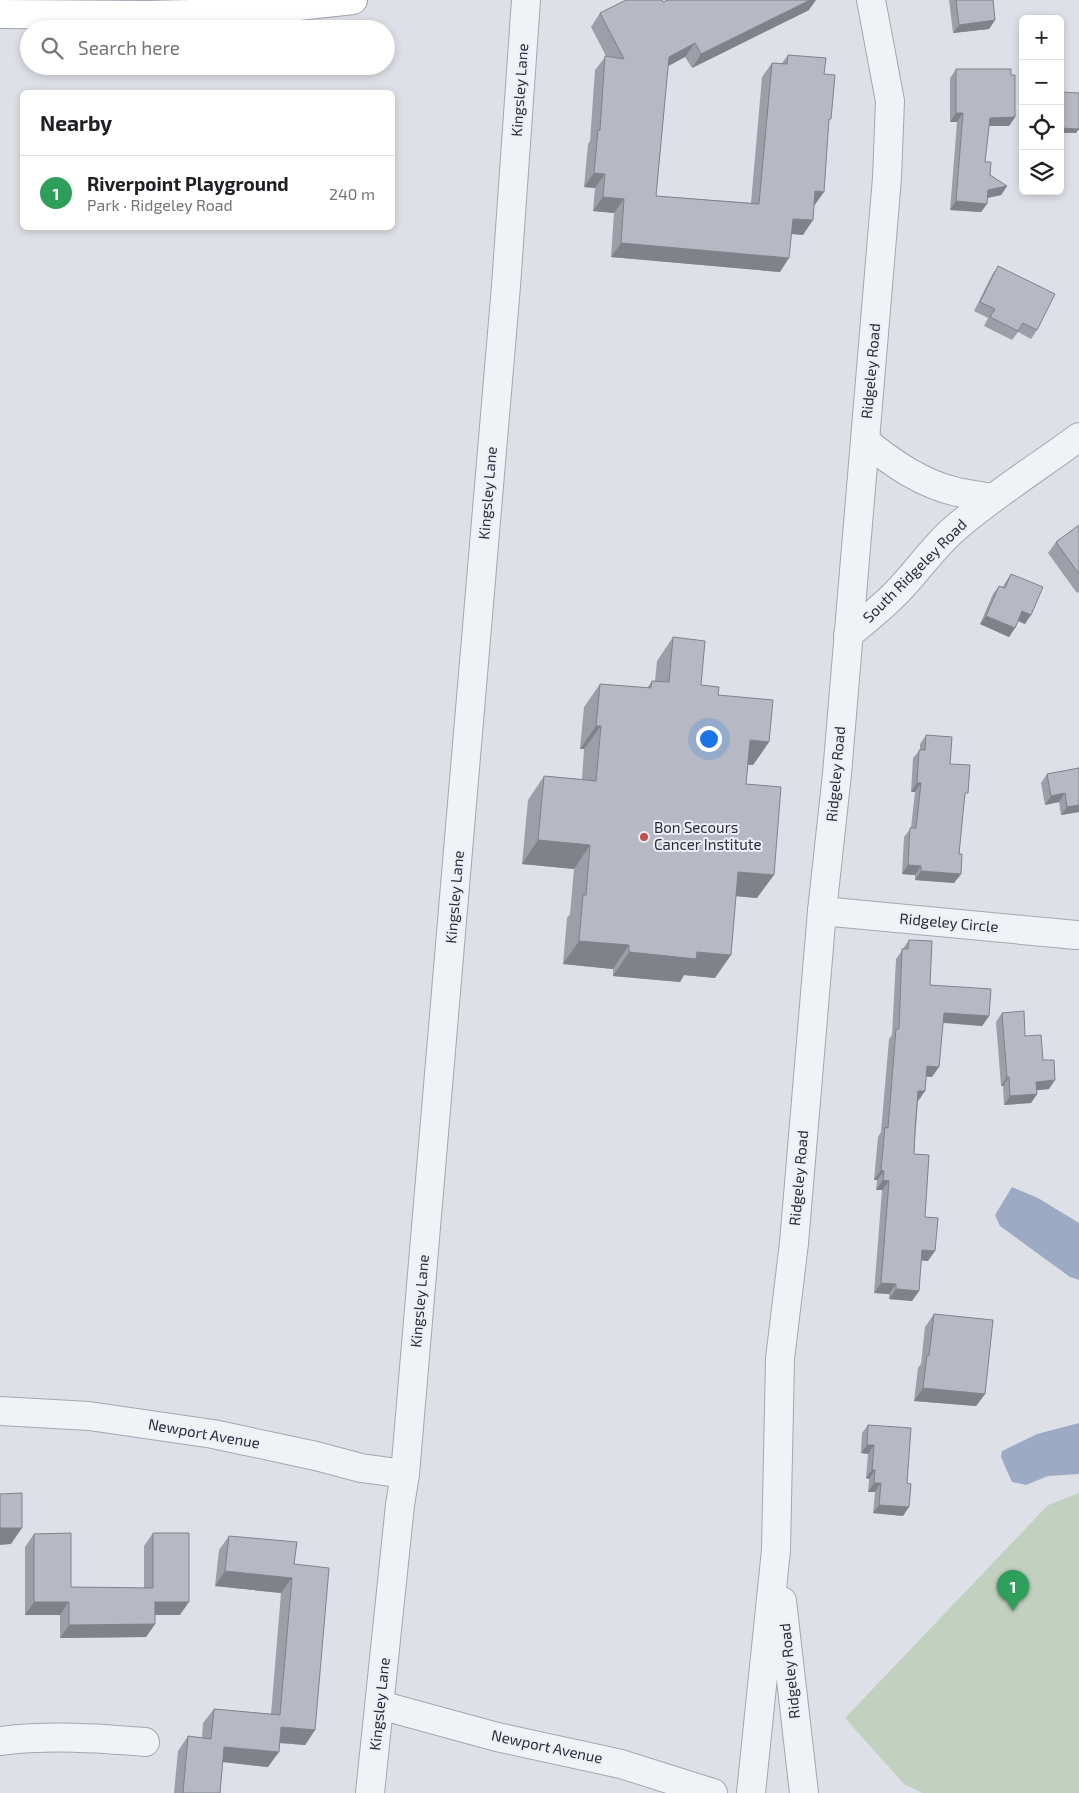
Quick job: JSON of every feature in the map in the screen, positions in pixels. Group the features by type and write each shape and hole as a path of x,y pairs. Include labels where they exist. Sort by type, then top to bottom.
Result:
{"main road":[{"path":"0,14 147,15 353,0"}],"street":[{"name":"Kingsley Lane","path":"370,1793 400,1505 405,1474 506,286 526,0"},
{"name":"Ridgeley Road","path":"751,1793 776,1550 780,1359 794,1243 822,910 837,774 887,178 890,101 871,0"},
{"name":"South Ridgeley Road","path":"848,635 863,624 899,590 952,531 992,498 1028,475 1079,437"},
{"path":"864,442 890,461 922,480 956,492 992,498"},
{"name":"Ridgeley Circle","path":"822,910 1076,935"},
{"name":"Newport Avenue","path":"0,1411 89,1416 213,1434 316,1456 361,1468 405,1474"},
{"name":"Ridgeley Road","path":"776,1550 804,1793"},
{"name":"Newport Avenue","path":"380,1705 497,1737 621,1764 713,1793"},
{"path":"0,1741 27,1738 86,1737 145,1742"}],"green space":[{"path":"1079,1493 1079,1793 922,1793 904,1784 845,1718 1048,1505"}],"water":[{"path":"1012,1187 1038,1198 1079,1223 1079,1280 1070,1277 1000,1226 995,1215"},
{"path":"1079,1423 1079,1474 1048,1476 1026,1485 1012,1482 1001,1457 1002,1451 1037,1434"}],"building":[{"path":"626,0 662,0 663,2 668,0 810,0 701,54 695,43 669,57 656,196 759,204 772,63 787,64 788,55 826,58 824,74 835,75 831,119 829,119 824,192 815,191 813,220 793,219 789,258 621,243 624,199 603,197 605,174 594,173 598,130 600,130 605,56 624,59 600,13"},
{"path":"956,0 993,0 995,20 959,25"},
{"path":"956,69 1011,69 1011,75 1015,75 1015,117 990,118 985,162 991,162 990,175 1007,186 988,190 987,204 956,201 963,113 956,113"},
{"path":"1064,92 1079,93 1079,129 1064,128"},
{"path":"998,266 1055,294 1037,330 1023,323 1018,331 990,317 995,309 980,302"},
{"path":"1079,525 1079,574 1056,542"},
{"path":"1011,574 1043,587 1031,615 1022,611 1015,628 986,616 999,586 1005,588"},
{"name":"Bon Secours Cancer Institute","path":"673,637 705,641 701,685 719,687 718,695 773,700 769,742 750,740 746,784 781,787 774,875 738,872 731,955 697,952 696,959 629,952 629,945 579,941 583,895 586,895 590,845 538,840 544,776 596,781 601,726 596,726 600,684 651,688 652,681 669,682"},
{"path":"926,735 952,737 950,764 970,765 968,793 965,793 959,854 962,854 961,874 921,871 921,866 908,865 910,828 916,828 921,783 917,783 919,750 925,750"},
{"path":"1079,768 1079,805 1067,807 1065,793 1051,796 1047,774"},
{"path":"909,940 932,941 930,985 991,989 989,1016 944,1013 939,1067 927,1066 925,1091 918,1091 914,1154 929,1155 925,1217 938,1218 935,1251 922,1250 919,1291 896,1289 896,1284 881,1283 889,1181 883,1180 884,1171 881,1170 885,1127 888,1128 896,1029 899,1029 902,949 908,949"},
{"path":"1024,1011 1025,1036 1041,1035 1043,1060 1054,1060 1055,1080 1036,1082 1037,1094 1010,1096 1002,1013"},
{"path":"934,1314 993,1320 985,1394 923,1388"},
{"path":"868,1425 911,1428 907,1483 911,1484 909,1507 879,1505 881,1483 874,1483 875,1470 872,1470 874,1445 867,1445"},
{"path":"22,1493 22,1528 0,1528 0,1494"},
{"path":"71,1533 71,1587 153,1588 153,1533 189,1533 189,1602 155,1602 155,1624 69,1625 69,1602 34,1602 34,1534"},
{"path":"229,1536 297,1542 294,1564 329,1568 315,1730 281,1727 279,1752 224,1747 220,1793 183,1793 188,1736 211,1739 214,1709 280,1715 292,1578 225,1571"}],"place":[{"name":"Bon Secours Cancer Institute","path":"644,837"},
{"name":"Riverpoint Playground","path":"1013,1611"}]}
